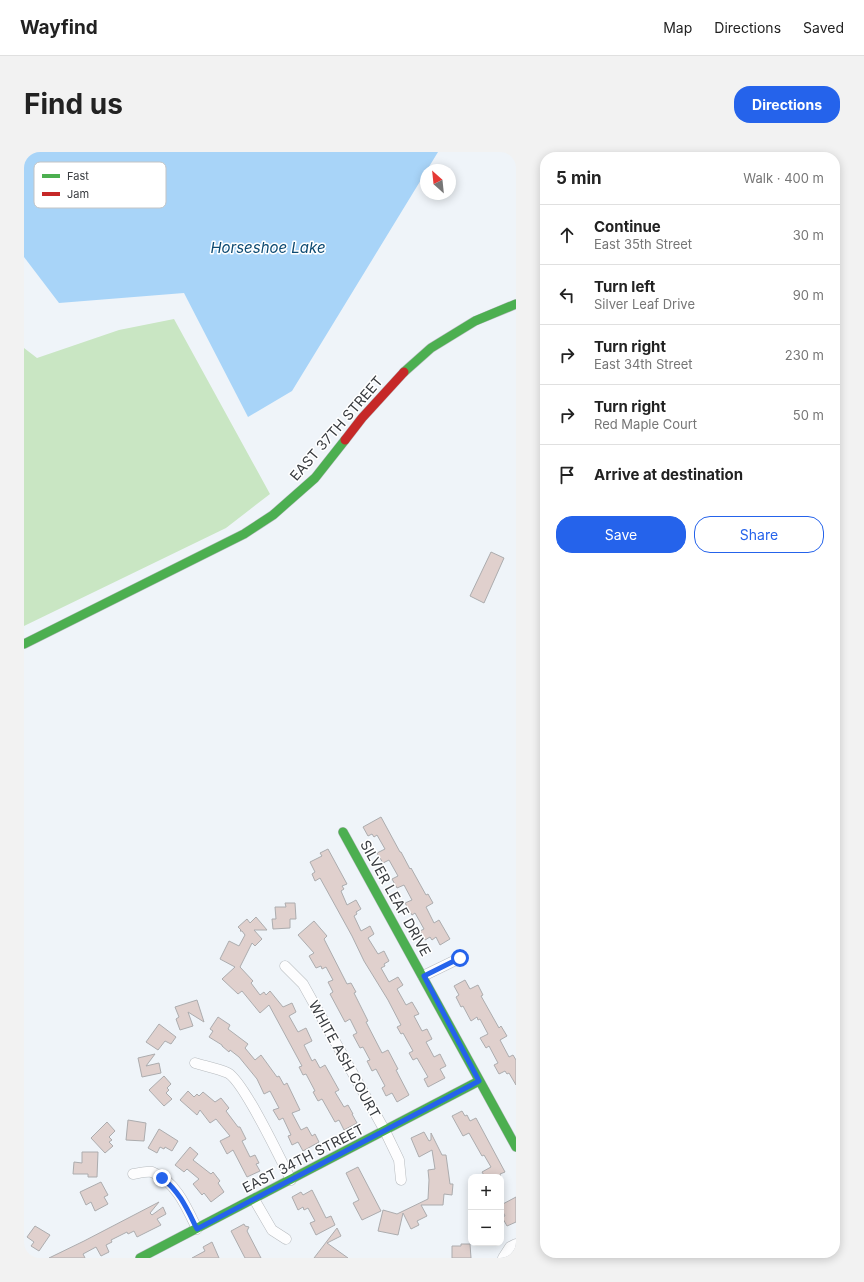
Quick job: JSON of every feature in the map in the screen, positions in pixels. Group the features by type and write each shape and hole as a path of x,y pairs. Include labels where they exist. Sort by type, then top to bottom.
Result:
{"street":[{"name":"EAST 37TH STREET","path":"24,644 244,534 273,515 315,478 362,418 402,374 431,348 475,321 516,304"},
{"name":"SILVER LEAF DRIVE","path":"343,832 424,976 479,1081 516,1147"},
{"path":"424,976 460,958"},
{"name":"WHITE ASH COURT","path":"285,966 303,984 385,1131 399,1160 401,1180"},
{"path":"195,1063 228,1073 235,1080 248,1099 291,1180"},
{"name":"EAST 34TH STREET","path":"140,1258 479,1081"},
{"path":"133,1174 150,1172 170,1184 185,1204 197,1229"},
{"path":"254,1199 272,1230 286,1239"},
{"path":"503,1258 510,1247 516,1244"}],"green space":[{"path":"174,319 270,494 226,528 24,626 24,348 37,358 119,330"}],"water":[{"name":"Horseshoe Lake","path":"24,152 438,152 431,164 420,164 420,181 292,391 248,417 184,293 59,303 24,257"}],"building":[{"path":"491,552 504,558 484,603 470,596"},
{"path":"381,817 410,869 411,868 426,895 428,894 433,903 426,907 434,923 439,920 450,939 440,945 436,937 432,940 430,937 425,940 420,931 424,929 415,913 412,915 405,903 412,900 404,885 397,888 392,879 398,876 389,860 383,863 377,853 385,849 377,835 374,837 372,834 368,836 363,827"},
{"path":"328,849 347,884 342,886 344,889 341,891 347,905 356,900 361,909 356,912 357,914 354,916 361,931 370,926 374,934 368,938 378,954 384,951 389,961 381,968 389,982 398,977 403,985 397,989 406,1005 412,1002 419,1014 414,1016 422,1031 427,1029 432,1039 426,1042 434,1057 440,1054 446,1066 440,1069 445,1078 428,1087 424,1079 428,1077 417,1058 413,1060 409,1053 413,1051 403,1033 401,1034 397,1027 401,1025 388,1000 364,961 320,878 315,881 312,874 315,872 310,862 322,856 320,853"},
{"path":"285,903 295,903 296,919 290,919 290,928 273,929 272,919 276,919 275,907 286,907"},
{"path":"256,917 267,930 254,930 262,939 255,946 252,943 240,967 253,981 251,983 260,995 264,992 266,995 270,991 283,1007 292,1003 296,1012 289,1016 298,1032 306,1028 312,1041 304,1045 312,1061 315,1059 320,1068 325,1065 339,1090 335,1092 344,1107 348,1105 357,1123 344,1130 339,1120 335,1122 322,1099 318,1101 313,1092 315,1091 306,1074 303,1075 299,1067 302,1066 269,1005 260,1013 242,991 238,994 222,979 235,967 220,959 229,941 239,946 245,935 238,927 247,919 250,923"},
{"path":"314,921 327,936 324,939 347,984 351,983 356,992 354,993 368,1021 366,1022 382,1053 388,1050 398,1069 396,1070 409,1095 397,1102 392,1093 386,1096 382,1088 385,1086 376,1069 372,1071 367,1061 370,1060 363,1047 360,1048 353,1035 357,1033 350,1019 345,1022 330,994 333,992 328,982 333,980 326,967 322,969 321,966 316,968 309,956 314,953 298,935"},
{"path":"465,980 470,989 478,985 483,995 481,996 499,1028 501,1026 507,1036 500,1040 509,1057 513,1055 516,1060 516,1085 509,1073 507,1074 505,1071 499,1074 494,1065 498,1063 489,1046 486,1048 480,1038 488,1034 480,1019 478,1020 477,1017 471,1021 456,997 459,995 454,986"},
{"path":"197,1000 204,1022 188,1012 193,1026 180,1030 176,1019 179,1017 175,1007"},
{"path":"218,1017 230,1025 228,1029 248,1044 245,1048 255,1060 261,1055 277,1077 279,1076 284,1085 287,1083 300,1110 292,1113 301,1130 307,1127 312,1136 315,1134 319,1142 303,1151 298,1142 292,1145 288,1136 291,1135 283,1118 279,1120 273,1110 279,1108 270,1091 264,1094 257,1079 239,1057 230,1050 229,1052 222,1045 209,1037 213,1031 210,1029"},
{"path":"159,1024 176,1037 171,1044 165,1041 158,1050 146,1042"},
{"path":"155,1054 146,1066 159,1063 161,1073 142,1077 138,1058"},
{"path":"164,1076 171,1084 167,1088 169,1090 166,1093 172,1099 164,1106 149,1090"},
{"path":"188,1091 194,1097 197,1094 199,1096 203,1092 215,1102 221,1098 229,1108 226,1111 238,1127 240,1127 246,1139 242,1141 250,1157 255,1155 259,1163 256,1164 260,1171 247,1177 233,1150 227,1154 220,1141 230,1136 216,1119 210,1123 200,1110 197,1115 180,1100"},
{"path":"462,1111 465,1116 467,1115 470,1121 476,1118 505,1172 500,1174 483,1174 482,1172 491,1167 484,1155 482,1156 469,1133 463,1136 452,1116"},
{"path":"128,1120 146,1123 144,1141 126,1140"},
{"path":"107,1122 115,1131 109,1137 112,1140 109,1142 113,1146 105,1153 91,1138"},
{"path":"159,1129 178,1141 172,1151 165,1147 164,1149 160,1147 157,1153 148,1148"},
{"path":"424,1132 429,1141 431,1140 431,1133 442,1155 446,1155 450,1184 453,1184 452,1195 444,1194 443,1205 421,1205 427,1216 417,1221 419,1225 411,1229 403,1213 398,1235 378,1231 383,1210 397,1214 428,1199 428,1170 435,1169 432,1150 419,1157 411,1138"},
{"path":"190,1147 198,1154 193,1160 211,1174 213,1172 220,1181 218,1183 224,1192 211,1202 204,1193 202,1195 193,1184 199,1179 187,1169 184,1172 175,1165"},
{"path":"82,1152 98,1152 97,1177 88,1177 88,1174 73,1174 74,1162 82,1163"},
{"path":"358,1167 381,1211 362,1220 353,1203 359,1200 346,1173"},
{"path":"101,1182 108,1195 104,1197 108,1204 95,1211 91,1202 86,1205 80,1192"},
{"path":"312,1190 326,1218 331,1216 335,1225 316,1235 310,1223 315,1221 308,1208 304,1210 303,1207 298,1210 292,1197 301,1192 303,1195"},
{"path":"516,1197 516,1222 507,1226 504,1221 504,1203"},
{"path":"159,1202 150,1213 152,1215 163,1207 166,1214 157,1219 161,1225 137,1237 134,1231 128,1234 127,1232 111,1240 112,1242 106,1245 109,1252 101,1256 96,1247 83,1254 85,1258 49,1258 84,1241"},
{"path":"244,1224 245,1226 249,1227 247,1231 261,1258 245,1258 231,1231"},
{"path":"35,1226 50,1235 39,1251 31,1246 34,1242 27,1237"},
{"path":"337,1228 341,1236 327,1243 348,1258 314,1258"},
{"path":"212,1242 219,1258 192,1258 205,1251 203,1247"},
{"path":"461,1244 468,1244 468,1246 470,1246 471,1258 452,1258 452,1246 461,1246"}],"traffic: fast":[{"path":"404,372 431,348 475,321 516,304"},
{"path":"24,644 244,534 273,515 315,478 345,440"},
{"path":"343,832 516,1147"},
{"path":"140,1258 479,1081"}],"traffic: jam":[{"path":"345,440 362,418 404,372"}],"route":[{"path":"162,1178 176,1190 185,1204 197,1229 479,1081 424,976 460,958"}]}
